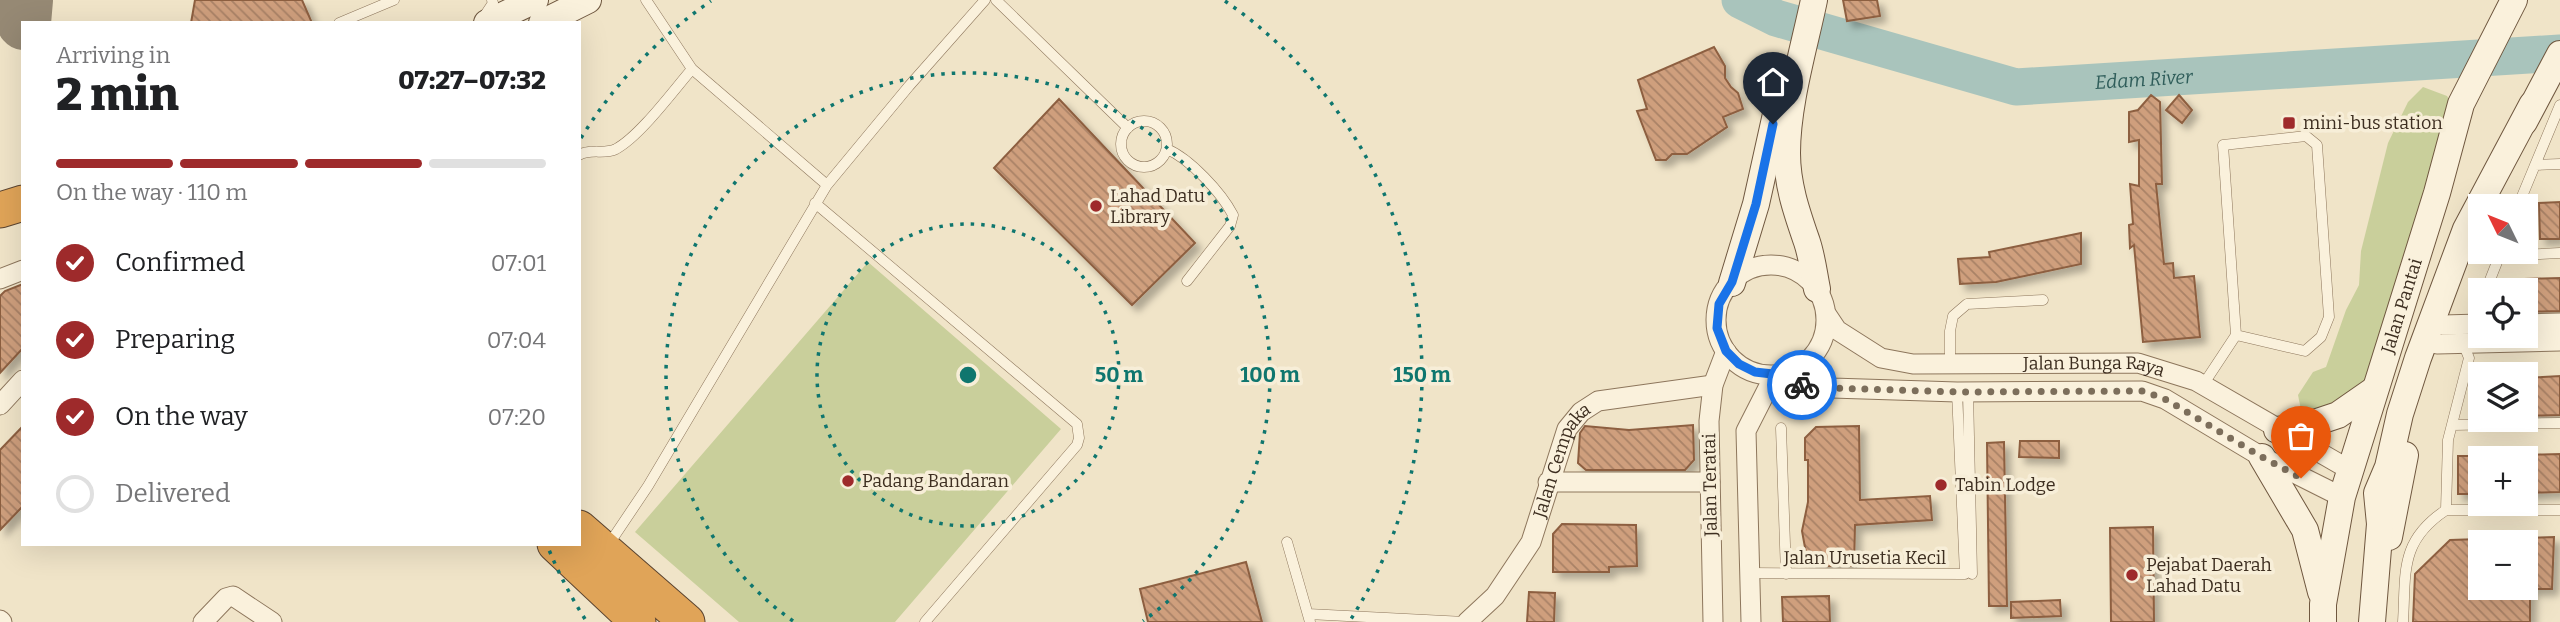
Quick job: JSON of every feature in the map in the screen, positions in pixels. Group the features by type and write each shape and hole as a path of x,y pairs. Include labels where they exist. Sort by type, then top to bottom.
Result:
{"highway":[{"path":"0,210 21,204"},
{"path":"0,232 21,227"},
{"path":"592,539 687,622"},
{"path":"557,546 638,622"}],"street":[{"path":"491,21 535,0"},
{"path":"546,21 588,0"},
{"path":"1800,0 1792,75 1787,153 1790,187 1807,243 1817,289 1827,315 1824,334 1813,355 1794,370 1777,375 1755,372 1739,364 1726,351 1717,328 1717,316 1719,304 1732,282 1756,204 1792,75 1814,0"},
{"name":"Jalan Pantai","path":"2323,613 2342,496 2437,193 2461,104 2512,3"},
{"path":"2372,622 2381,524 2377,493 2388,467 2400,414 2418,358 2466,229 2560,54"},
{"path":"2491,194 2532,105"},
{"path":"2380,622 2387,552 2405,457 2468,260"},
{"path":"1732,282 1754,268 1781,266 1805,277 1817,289"},
{"path":"0,279 21,271"},
{"name":"Jalan Bunga Raya","path":"1827,315 1837,330 1881,358 1913,364 2138,363 2203,385 2350,470"},
{"path":"2538,324 2560,323"},
{"path":"2445,338 2468,324"},
{"path":"2445,338 2560,341"},
{"name":"Jalan Teratai","path":"1713,622 1709,421 1713,385 1726,351"},
{"path":"1751,622 1746,431 1777,375"},
{"name":"Jalan Bunga Raya","path":"1777,375 1804,385 1963,392 2143,391 2165,399 2262,457 2342,496"},
{"path":"0,405 21,382"},
{"name":"Jalan Cempaka","path":"1466,622 1495,596 1531,542 1567,429 1581,412 1598,401 1713,385"},
{"path":"2277,430 2308,425 2338,415 2374,390"},
{"path":"2262,457 2305,530 2323,613"},
{"path":"2350,470 2364,478 2377,493"},
{"path":"1548,482 1710,482"},
{"path":"2342,496 2363,498 2377,493"},
{"path":"203,622 226,598 233,596 272,622"}],"lane":[{"path":"344,21 394,0"},
{"path":"479,21 493,3 492,0"},
{"path":"646,0 692,69 827,185"},
{"path":"592,539 648,486 827,185 985,0"},
{"path":"996,0 1128,128"},
{"path":"581,154 587,150 612,151 628,141 692,69"},
{"path":"2523,194 2560,105"},
{"path":"1146,121 1155,124 1166,139 1167,149 1164,156 1150,166 1133,165 1122,152 1121,143 1128,128 1146,121"},
{"path":"2203,385 2236,335 2223,145 2306,136 2317,145 2329,317 2321,337 2305,351 2236,335"},
{"path":"1167,149 1184,158 1228,205 1233,215 1230,226 1186,281"},
{"path":"2535,165 2560,164"},
{"path":"815,203 1077,424 1077,445 925,622"},
{"path":"2538,253 2560,253"},
{"path":"1950,365 1953,316 1967,304 2042,300"},
{"path":"2445,338 2465,348 2469,358 2448,440 2446,510"},
{"name":"Jalan Urusetia Kecil","path":"1750,573 1965,574 1963,392"},
{"name":"Jalan Urusetia Kecil","path":"1963,392 1972,574"},
{"path":"2453,425 2560,423"},
{"path":"1781,428 1786,574"},
{"path":"2403,622 2407,556 2428,525 2446,510 2560,510"},
{"path":"1287,542 1309,618 1466,622"}],"green space":[{"path":"2423,87 2447,96 2454,107 2369,387 2303,420 2298,395 2313,372 2326,367 2346,310 2359,285 2361,251 2388,143 2408,102"},
{"name":"Padang Bandaran","path":"868,262 1061,429 895,622 739,622 635,532"}],"building":[{"path":"195,0 302,0 311,21 191,21"},
{"path":"1843,0 1877,0 1880,16 1847,21"},
{"path":"1714,47 1725,66 1725,78 1738,93 1743,109 1723,117 1727,127 1687,154 1672,154 1666,160 1656,160 1637,111 1647,109 1638,80"},
{"path":"2151,95 2160,102 2162,184 2156,184 2164,264 2173,263 2174,278 2194,276 2200,337 2143,342 2134,245 2130,248 2129,225 2133,224 2130,184 2139,186 2139,140 2129,142 2129,112 2138,110"},
{"path":"2179,95 2192,110 2182,123 2166,110"},
{"name":"Lahad Datu Library","path":"1059,99 1195,243 1132,305 994,168"},
{"path":"2560,202 2560,239 2540,239 2539,203"},
{"path":"2081,233 2081,264 1996,282 1960,284 1958,259 1990,257 1989,252"},
{"path":"2560,278 2560,311 2538,312 2538,279"},
{"path":"21,285 21,350 0,373 0,296"},
{"path":"2560,376 2560,415 2538,416 2538,377"},
{"path":"1693,425 1694,460 1685,470 1586,470 1578,463 1580,433 1585,426 1629,430"},
{"path":"1859,426 1860,500 1930,496 1932,520 1855,525 1854,566 1808,564 1802,531 1808,502 1805,438 1816,427"},
{"path":"21,428 21,508 0,530 0,450"},
{"path":"2020,441 2059,441 2059,458 2019,457"},
{"path":"2004,442 2007,606 1989,606 1987,443"},
{"path":"2560,454 2560,492 2538,493 2538,455"},
{"path":"2458,456 2468,456 2468,494 2458,494"},
{"path":"1562,524 1636,525 1637,566 1609,567 1609,572 1553,572 1553,534"},
{"name":"Pejabat Daerah Lahad Datu","path":"2153,527 2154,622 2111,622 2110,528"},
{"path":"2554,537 2552,589 2538,589 2538,538"},
{"path":"2468,539 2468,600 2530,600 2530,622 2413,622 2415,574 2450,540"},
{"path":"1246,562 1262,622 1148,622 1140,589"},
{"path":"1529,592 1555,593 1554,622 1527,622"},
{"path":"1829,596 1830,622 1783,622 1782,597"},
{"path":"2060,600 2061,616 2011,618 2011,602"}],"waterway":[{"name":"Edam River","path":"1740,0 1776,18 2016,87 2560,53"}],"taxiway":[{"path":"24,21 26,0"}],"way so far":[{"path":"1802,385 1957,392 2143,391 2165,399 2301,478"}],"place":[{"name":"mini-bus station","path":"2289,123"},
{"name":"Lahad Datu Library","path":"1096,206"},
{"name":"Padang Bandaran","path":"848,481"},
{"name":"Tabin Lodge","path":"1941,485"},
{"name":"Pejabat Daerah Lahad Datu","path":"2132,575"}],"route":[{"path":"1773,124 1756,204 1732,282 1719,304 1717,328 1726,351 1739,364 1755,372 1781,375 1802,385"}]}
